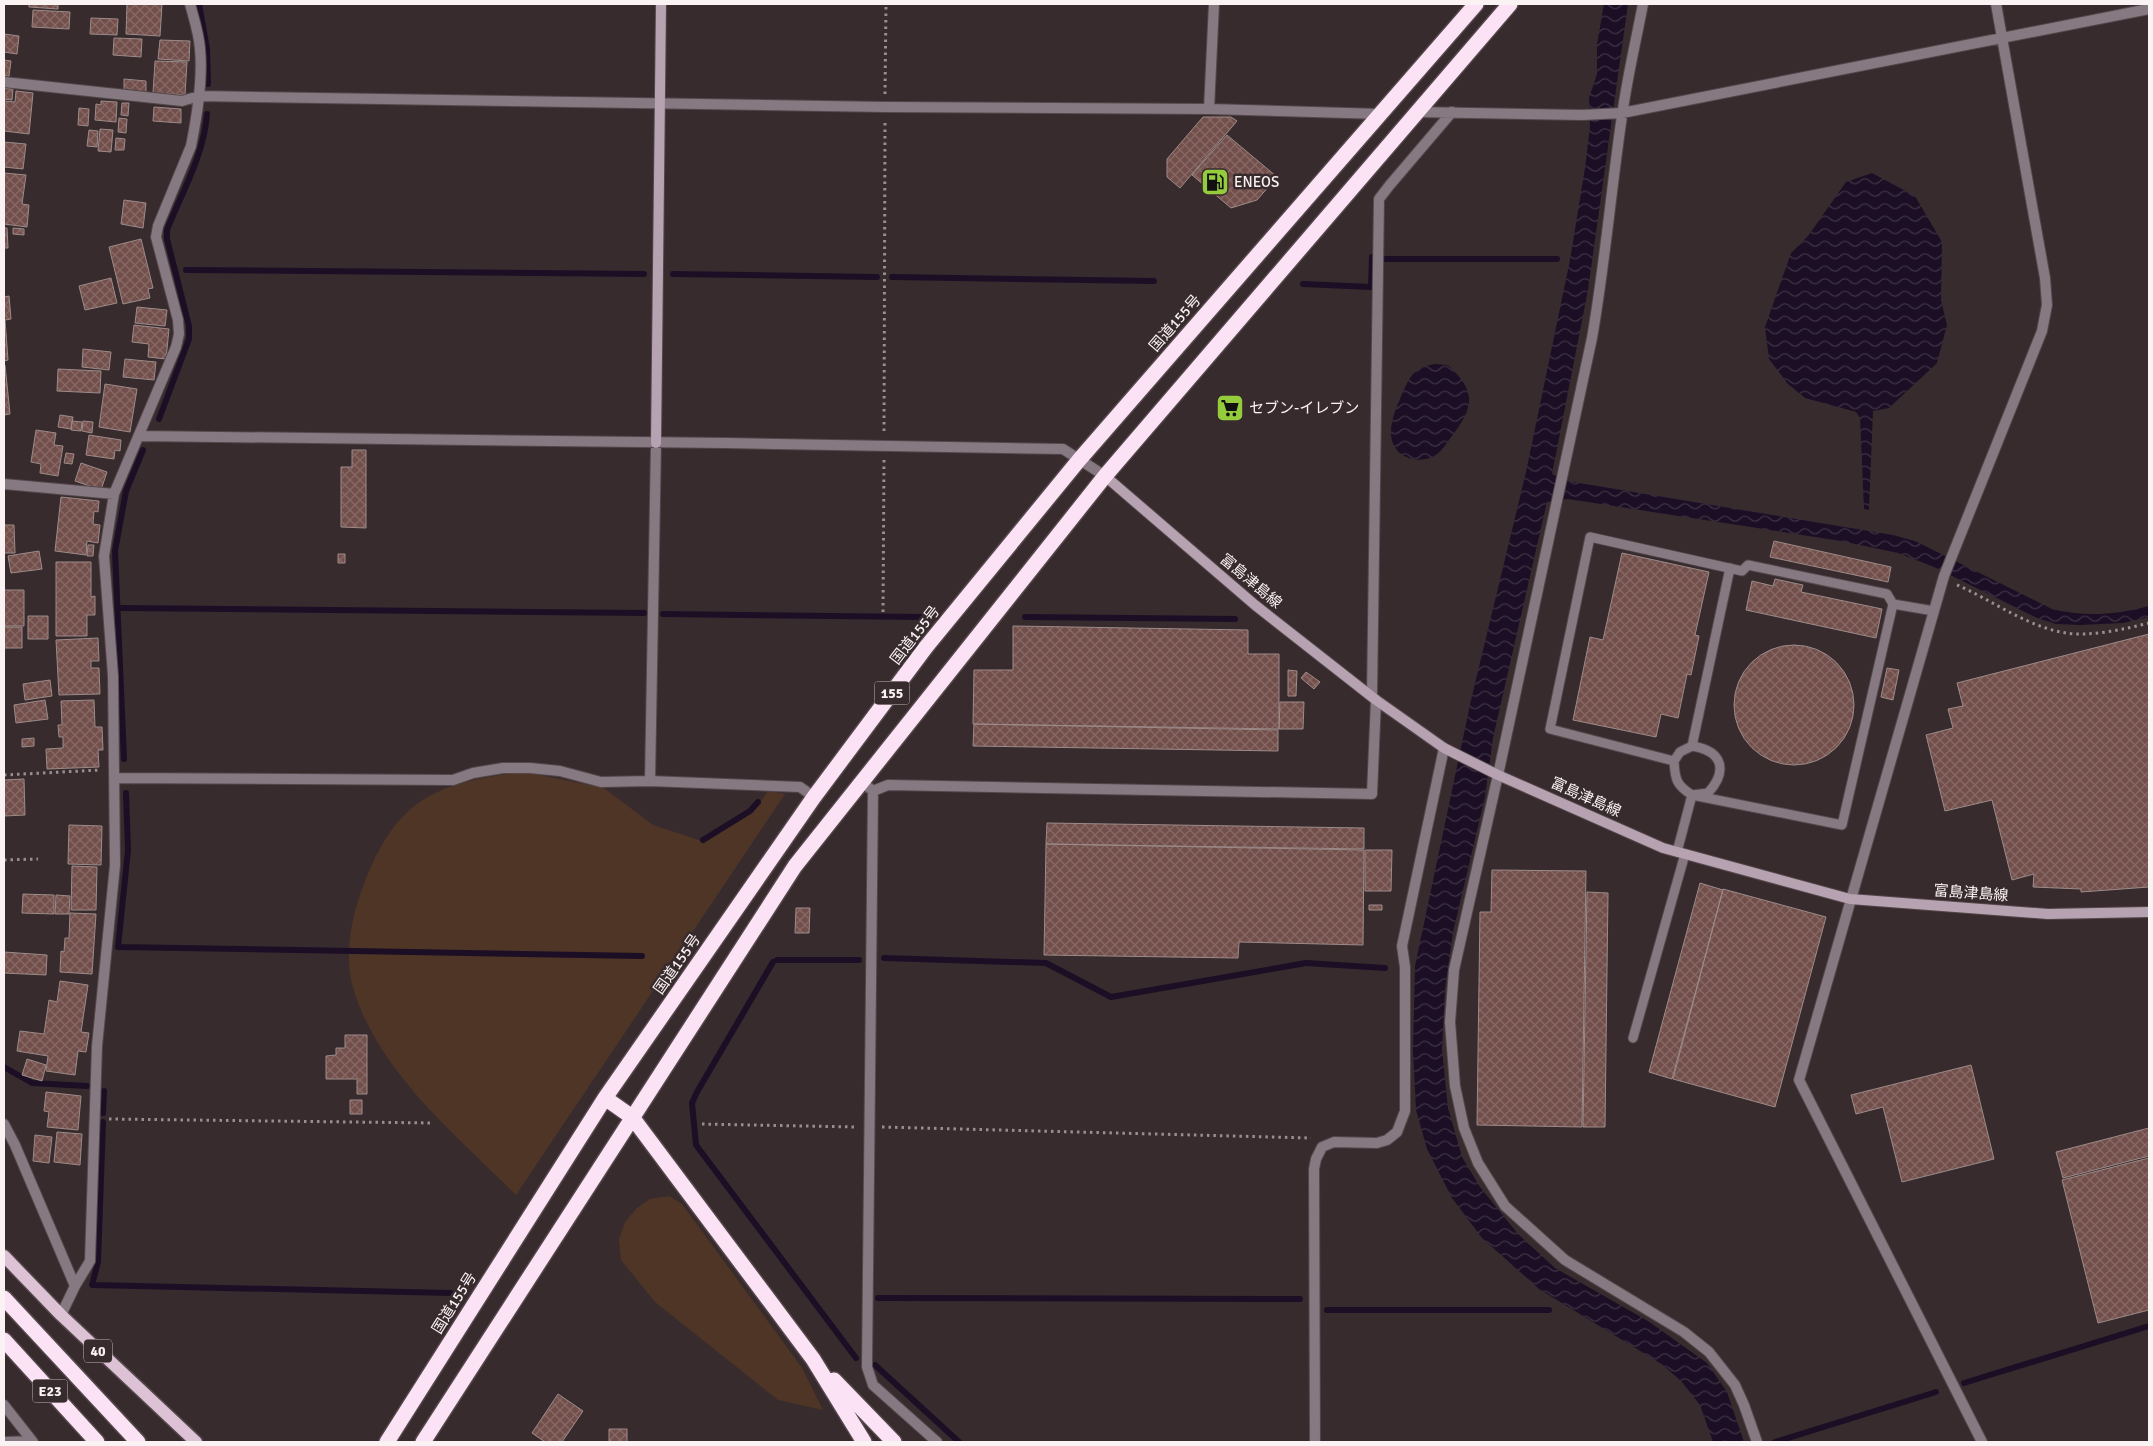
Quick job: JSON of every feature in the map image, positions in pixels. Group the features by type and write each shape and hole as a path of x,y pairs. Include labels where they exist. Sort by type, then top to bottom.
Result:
{"highway":[{"name":"国道155号","path":"387,1442 605,1098 814,797 926,647 1079,460 1476,4"},
{"name":"155","path":"423,1442 795,866 868,786 1105,476 1510,4"},
{"path":"605,1098 632,1117 813,1359 864,1442"},
{"name":"E23","path":"4,1298 138,1442"},
{"name":"E23","path":"4,1340 97,1442"},
{"path":"813,1359 894,1442"},
{"path":"79,1424 90,1442"}],"main road":[{"path":"656,443 661,4"},
{"name":"富島津島線","path":"1105,476 1255,605 1374,698 1444,748 1498,775 1664,848 1850,899 2048,914 2149,912"},
{"name":"40","path":"4,1256 61,1315 196,1442"}],"street":[{"path":"61,1315 90,1261 97,1046 115,865 113,676 104,556 114,494 140,436 176,347 179,334 178,320 156,237 158,226 191,146 198,96 200,50 190,4"},
{"path":"1209,109 1214,4"},
{"path":"1643,4 1622,113 1608,217 1603,272 1592,338 1454,970 1450,1022 1454,1086 1464,1128 1478,1163 1505,1206 1565,1260 1684,1332 1709,1352 1735,1385 1757,1442"},
{"path":"1982,1442 1799,1080 1943,577 2042,331 2047,305 2045,278 1996,4"},
{"path":"1416,112 1582,115 1622,113 2149,9"},
{"path":"4,82 182,101 198,96 885,107 1209,109 1381,114"},
{"path":"937,1442 872,1384 867,1367 870,1127 868,786 1372,794 1379,200 1452,112"},
{"path":"140,436 1063,449 1105,476"},
{"path":"650,781 656,443"},
{"path":"4,484 114,494"},
{"path":"1315,1442 1314,1169 1316,1159 1322,1147 1334,1142 1377,1143 1387,1140 1397,1132 1405,1111 1405,968 1402,946 1444,748"},
{"path":"115,773 453,780 473,773 503,768 530,768 560,771 601,782 650,781 800,786 814,797"},
{"path":"4,1124 15,1145 75,1286"},
{"path":"4,1405 33,1441"},
{"path":"4,1442 33,1441"}],"lane":[{"path":"1674,761 1550,729 1590,536 1742,571 1748,565 1887,594 1893,604 1842,826 1692,795 1680,788 1675,776 1674,761 1680,752 1692,746 1705,748 1718,758 1721,770 1718,782 1708,793 1692,795"},
{"path":"1692,746 1730,568"},
{"path":"1893,604 1934,611"},
{"path":"1633,1038 1681,853 1692,795"}],"path":[{"path":"883,612 886,4"},
{"path":"1943,577 2019,616 2051,630 2068,633 2118,631 2149,623"},
{"path":"4,775 115,773"},
{"path":"4,860 38,859"},
{"path":"95,1118 433,1123"},
{"path":"702,1124 1304,1137 1334,1142"}],"shaded area":[{"path":"514,773 535,774 604,788 653,825 705,842 753,812 768,791 785,794 516,1195 444,1125 400,1075 381,1048 365,1019 353,988 349,958 355,911 365,881 383,843 397,824 411,809 445,789 465,782"},
{"path":"669,1196 682,1204 802,1368 823,1410 778,1400 655,1302 621,1260 619,1239 625,1222 637,1208 650,1199"}],"water":[{"path":"1604,4 1628,4 1588,290 1552,474 1567,481 1893,535 1915,541 2052,609 2064,612 2100,614 2149,606 2149,617 2123,623 2056,624 2037,618 1934,567 1898,553 1841,541 1568,499 1547,502 1493,738 1485,797 1453,932 1445,989 1442,1050 1448,1108 1462,1157 1480,1187 1518,1234 1555,1268 1648,1321 1707,1363 1727,1392 1744,1442 1713,1442 1700,1405 1681,1381 1663,1365 1539,1289 1482,1238 1452,1198 1427,1149 1416,1110 1413,1050 1415,966 1471,700 1526,472 1570,260 1585,168 1590,126 1589,98 1597,74 1597,44"},
{"path":"1872,173 1915,196 1942,242 1941,300 1947,325 1937,363 1889,408 1873,411 1869,510 1864,509 1860,418 1856,412 1805,398 1788,384 1769,359 1765,327 1791,253 1808,236 1846,182"},
{"path":"1435,364 1448,365 1464,383 1468,392 1468,408 1459,426 1439,452 1429,458 1414,460 1402,455 1396,449 1392,442 1391,425 1396,408 1412,376 1421,368"}],"building":[{"path":"29,4 58,4 58,9 29,7"},
{"path":"127,4 162,4 160,36 126,34"},
{"path":"33,10 70,12 69,29 32,27"},
{"path":"91,18 118,19 117,35 90,34"},
{"path":"4,34 19,36 17,54 4,52"},
{"path":"114,38 142,39 141,57 113,55"},
{"path":"160,40 190,41 189,61 158,59"},
{"path":"4,60 11,61 9,76 4,76"},
{"path":"155,61 187,62 185,95 153,93"},
{"path":"124,79 146,81 146,92 124,91"},
{"path":"4,88 13,89 12,100 4,99"},
{"path":"16,91 33,93 29,134 4,131 4,101 15,102"},
{"path":"101,101 117,102 116,122 95,120 96,104 101,105"},
{"path":"122,103 129,103 128,116 121,115"},
{"path":"154,107 181,109 181,123 153,121"},
{"path":"79,108 89,109 88,126 78,125"},
{"path":"1203,117 1231,117 1237,121 1180,188 1167,177 1167,159"},
{"path":"119,118 127,119 126,133 118,132"},
{"path":"100,129 113,130 111,152 98,151"},
{"path":"89,130 98,131 97,147 87,146"},
{"path":"1227,135 1277,177 1257,200 1231,208 1192,175"},
{"path":"116,138 125,139 124,150 115,150"},
{"path":"4,142 26,144 23,169 4,167"},
{"path":"4,173 26,175 22,204 29,205 27,227 4,224"},
{"path":"124,200 146,203 143,228 121,224"},
{"path":"4,228 7,228 8,248 4,248"},
{"path":"13,228 24,229 24,235 13,234"},
{"path":"141,239 153,288 148,289 150,298 123,304 109,247"},
{"path":"111,278 117,303 85,310 79,286"},
{"path":"9,296 11,319 5,320 8,360 4,361 4,297"},
{"path":"137,307 167,310 165,326 135,323"},
{"path":"134,325 169,329 166,359 148,357 149,344 132,342"},
{"path":"83,349 111,352 109,370 82,367"},
{"path":"125,359 156,362 154,380 123,377"},
{"path":"4,365 10,414 4,415"},
{"path":"58,369 101,371 100,393 57,391"},
{"path":"105,384 137,389 130,432 99,427"},
{"path":"60,415 73,417 71,429 58,427"},
{"path":"72,421 82,422 81,431 71,430"},
{"path":"83,421 93,422 92,433 82,431"},
{"path":"36,430 56,433 54,445 63,446 58,476 40,473 41,464 31,462"},
{"path":"89,435 121,440 120,451 115,450 114,459 86,455"},
{"path":"352,450 366,450 366,528 341,527 341,467 352,467"},
{"path":"66,453 74,454 72,464 64,463"},
{"path":"81,463 107,472 101,490 75,481"},
{"path":"61,497 99,501 98,512 94,511 93,524 100,525 98,543 87,541 86,555 55,551"},
{"path":"4,525 14,525 15,553 4,553"},
{"path":"1774,541 1891,567 1888,582 1770,557"},
{"path":"88,545 94,545 93,556 87,556"},
{"path":"39,551 42,569 11,573 8,556"},
{"path":"1622,553 1709,572 1695,635 1699,636 1691,675 1687,674 1678,718 1661,714 1656,737 1573,720 1590,637 1603,640"},
{"path":"338,554 345,554 345,563 338,563"},
{"path":"56,562 91,562 91,597 95,596 95,615 87,615 87,636 56,636"},
{"path":"1775,579 1803,585 1801,592 1882,609 1876,638 1746,610 1752,581 1773,586"},
{"path":"4,590 24,590 24,626 4,626"},
{"path":"28,616 48,616 48,639 28,639"},
{"path":"1013,626 1248,630 1248,654 1279,654 1279,729 973,724 974,670 1013,670"},
{"path":"4,627 22,627 22,648 4,648"},
{"path":"2149,634 2149,887 2081,892 2081,889 2033,887 2034,874 2012,880 1992,800 1945,811 1926,735 1953,728 1948,709 1963,706 1957,683"},
{"path":"98,638 99,661 91,661 91,668 99,668 100,694 59,695 56,640"},
{"path":"1794,645 1817,650 1827,655 1836,663 1844,672 1849,682 1854,705 1849,728 1844,738 1836,747 1827,755 1817,760 1794,765 1771,760 1761,755 1752,747 1744,738 1739,728 1734,705 1739,682 1744,672 1752,663 1761,655 1771,650"},
{"path":"1887,668 1899,670 1893,700 1881,697"},
{"path":"1288,670 1297,671 1296,696 1288,696"},
{"path":"1306,672 1320,682 1314,689 1301,678"},
{"path":"50,680 52,696 25,700 23,684"},
{"path":"45,700 48,719 16,723 14,705"},
{"path":"94,700 95,727 102,727 103,750 98,750 99,767 47,769 46,749 63,748 63,737 59,737 58,725 62,725 61,701"},
{"path":"1280,702 1304,702 1303,729 1279,729"},
{"path":"974,724 1278,730 1278,751 973,746"},
{"path":"34,738 34,746 22,747 22,739"},
{"path":"24,779 25,815 4,816 4,780"},
{"path":"1047,823 1364,828 1364,849 1046,844"},
{"path":"69,825 102,826 101,865 68,864"},
{"path":"1046,844 1364,850 1363,945 1239,942 1238,958 1044,955"},
{"path":"1365,850 1392,850 1391,891 1365,891"},
{"path":"72,866 97,867 96,910 71,910"},
{"path":"1492,870 1586,871 1582,1127 1477,1125 1480,912 1491,912"},
{"path":"1700,883 1723,890 1672,1079 1649,1072"},
{"path":"1723,889 1826,917 1775,1107 1673,1079"},
{"path":"1587,892 1608,893 1605,1127 1583,1127"},
{"path":"23,894 54,895 54,914 22,913"},
{"path":"56,895 70,896 69,914 55,914"},
{"path":"1369,905 1382,905 1382,910 1369,910"},
{"path":"796,908 810,908 809,933 795,933"},
{"path":"70,913 96,914 92,974 60,972 61,951 64,952 65,938 69,938"},
{"path":"4,952 47,955 46,975 4,973"},
{"path":"60,981 88,985 81,1032 89,1033 86,1052 78,1051 75,1075 46,1071 48,1056 17,1051 20,1031 44,1034 49,1000 57,1002"},
{"path":"345,1035 367,1035 367,1094 357,1094 357,1079 326,1079 326,1056 336,1055 336,1048 345,1048"},
{"path":"27,1059 46,1065 42,1081 22,1075"},
{"path":"1971,1065 1994,1159 1902,1182 1883,1107 1856,1114 1851,1095"},
{"path":"46,1092 81,1096 78,1130 47,1127 49,1112 44,1111"},
{"path":"350,1100 362,1100 362,1114 350,1114"},
{"path":"2149,1128 2149,1156 2063,1178 2056,1152"},
{"path":"57,1132 82,1134 80,1165 54,1162"},
{"path":"35,1135 52,1137 49,1163 33,1161"},
{"path":"2149,1158 2149,1310 2098,1323 2062,1180"},
{"path":"558,1394 583,1411 562,1442 545,1442 532,1433"},
{"path":"609,1429 627,1429 627,1442 609,1442"}],"waterway":[{"path":"199,4 207,49 208,84"},
{"path":"159,419 189,339 189,326 167,239 167,230 197,159 202,144 207,114"},
{"path":"1303,284 1371,287 1372,257"},
{"path":"1384,259 1557,259"},
{"path":"186,270 644,274"},
{"path":"673,274 877,277"},
{"path":"892,277 1154,281"},
{"path":"124,759 115,551 126,491 143,450"},
{"path":"121,608 644,613"},
{"path":"663,614 922,617"},
{"path":"1025,617 1235,619"},
{"path":"126,793 128,850 118,947 642,956"},
{"path":"703,840 750,811 758,802"},
{"path":"884,958 1046,963 1111,997 1306,963 1385,968"},
{"path":"777,960 859,960"},
{"path":"773,962 692,1103 696,1145 856,1358"},
{"path":"4,1067 32,1083 87,1086"},
{"path":"103,1113 104,1091"},
{"path":"103,1122 98,1262 92,1285 451,1293"},
{"path":"878,1298 1300,1299"},
{"path":"1327,1310 1549,1310"},
{"path":"1964,1383 2149,1326"},
{"path":"875,1365 959,1442"},
{"path":"1775,1442 1936,1392"}],"place":[{"name":"ENEOS","path":"1215,182"},
{"name":"セブン-イレブン","path":"1230,408"}]}
